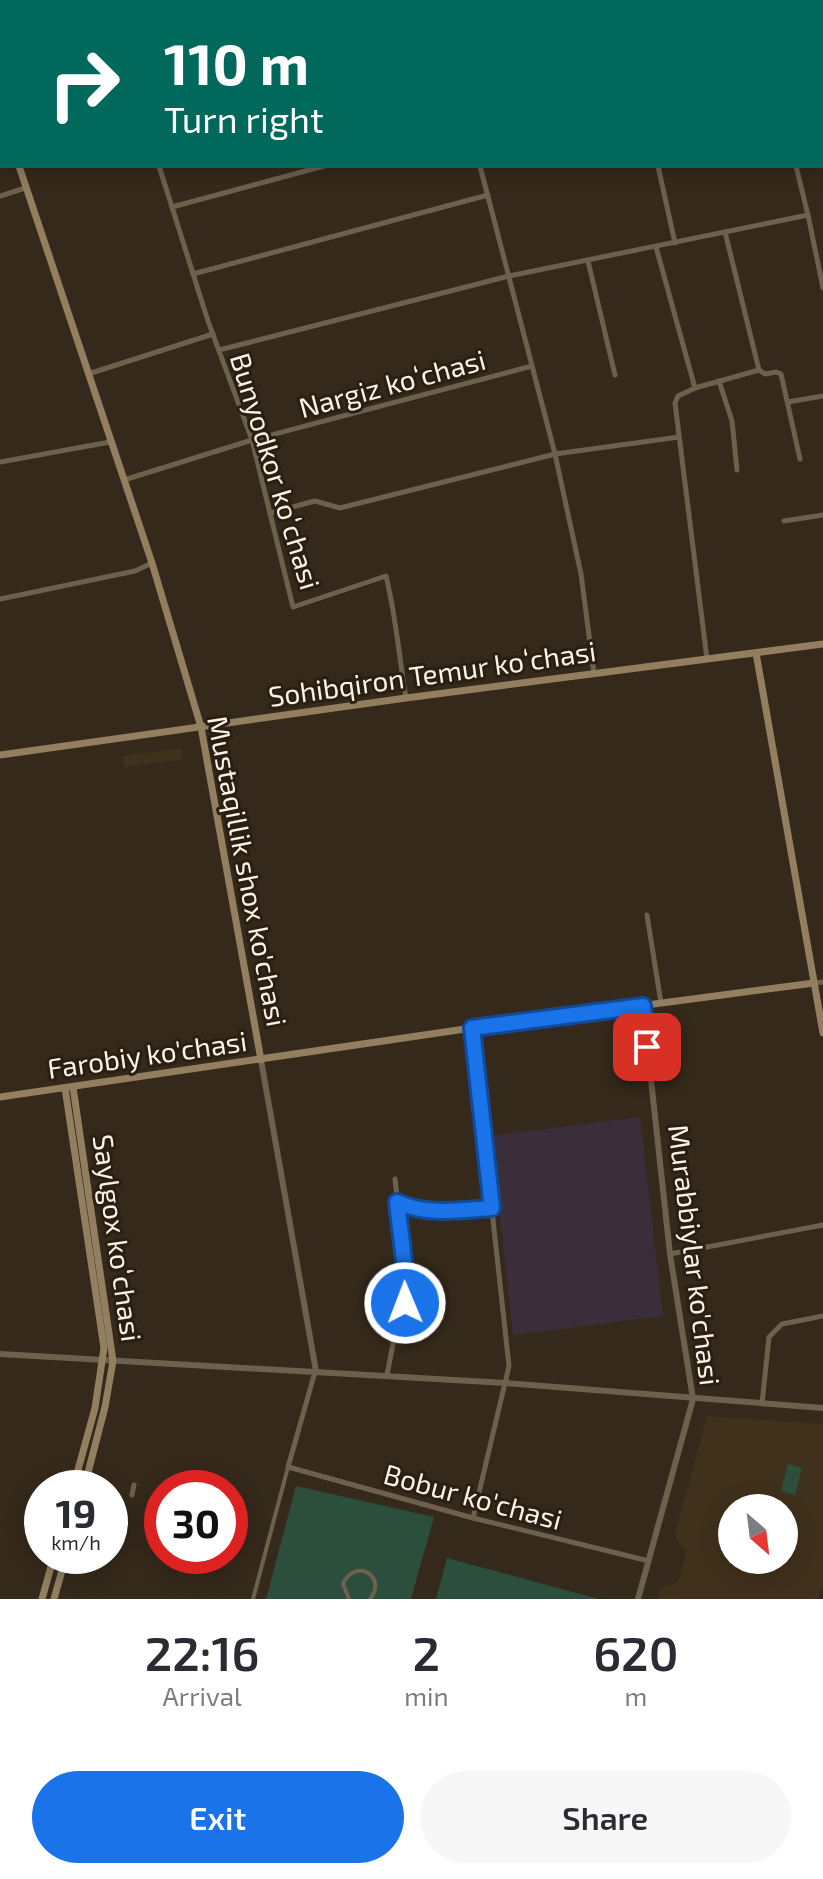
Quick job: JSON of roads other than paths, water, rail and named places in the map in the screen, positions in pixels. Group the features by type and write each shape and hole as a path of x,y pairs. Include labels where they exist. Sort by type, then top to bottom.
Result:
{"main road":[{"name":"Mustaqillik shox ko'chasi","path":"20,168 152,563 201,727 261,1060"},
{"name":"Sohibqiron Temur koʻchasi","path":"0,755 823,644"},
{"path":"756,653 819,982 823,1033"},
{"name":"Farobiy ko'chasi","path":"0,1097 472,1028 819,982"},
{"name":"Saylgox koʻchasi","path":"69,1088 104,1361 78,1470"},
{"name":"Saylgox koʻchasi","path":"69,1088 113,1361 89,1470"},
{"path":"42,1599 49,1574"},
{"path":"54,1599 61,1574"}],"street":[{"path":"275,0 303,0"},
{"name":"Bunyodkor koʻchasi","path":"160,168 213,334 252,440 293,607 386,576 396,616 396,639 406,698"},
{"path":"172,207 317,168"},
{"path":"481,168 555,454 581,574 594,674"},
{"path":"658,168 675,243"},
{"path":"796,168 823,288"},
{"path":"0,196 25,188"},
{"path":"193,274 488,195"},
{"path":"219,350 509,276 808,215"},
{"path":"725,232 759,370 765,374 780,373 800,459"},
{"path":"656,247 695,388"},
{"path":"588,261 615,375"},
{"path":"88,374 213,334"},
{"name":"Nargiz koʻchasi","path":"124,480 252,440 532,366"},
{"path":"707,659 675,399 695,388 759,370"},
{"path":"719,381 732,421 737,470"},
{"path":"788,402 823,396"},
{"path":"270,513 315,501 340,508 555,454 679,437"},
{"path":"0,462 110,442"},
{"path":"784,521 823,515"},
{"path":"0,599 135,571 152,563"},
{"path":"647,915 661,1003"},
{"name":"Murabbiylar ko'chasi","path":"638,1599 693,1399 670,1254 643,1006"},
{"path":"472,1028 509,1366 473,1518"},
{"name":"Mustaqillik shox ko'chasi","path":"253,1599 316,1371 261,1060"},
{"path":"387,1375 400,1308 408,1294 395,1179"},
{"path":"397,1202 409,1208 435,1212 492,1208"},
{"path":"670,1254 823,1225"},
{"path":"762,1404 769,1337 782,1324 823,1316"},
{"path":"0,1354 387,1375 823,1408"},
{"name":"Bobur ko'chasi","path":"288,1467 473,1518 649,1561"},
{"path":"132,1495 134,1485"},
{"path":"349,1599 343,1589 345,1580 349,1574 359,1570 369,1573 375,1582 375,1592 370,1599"}]}
